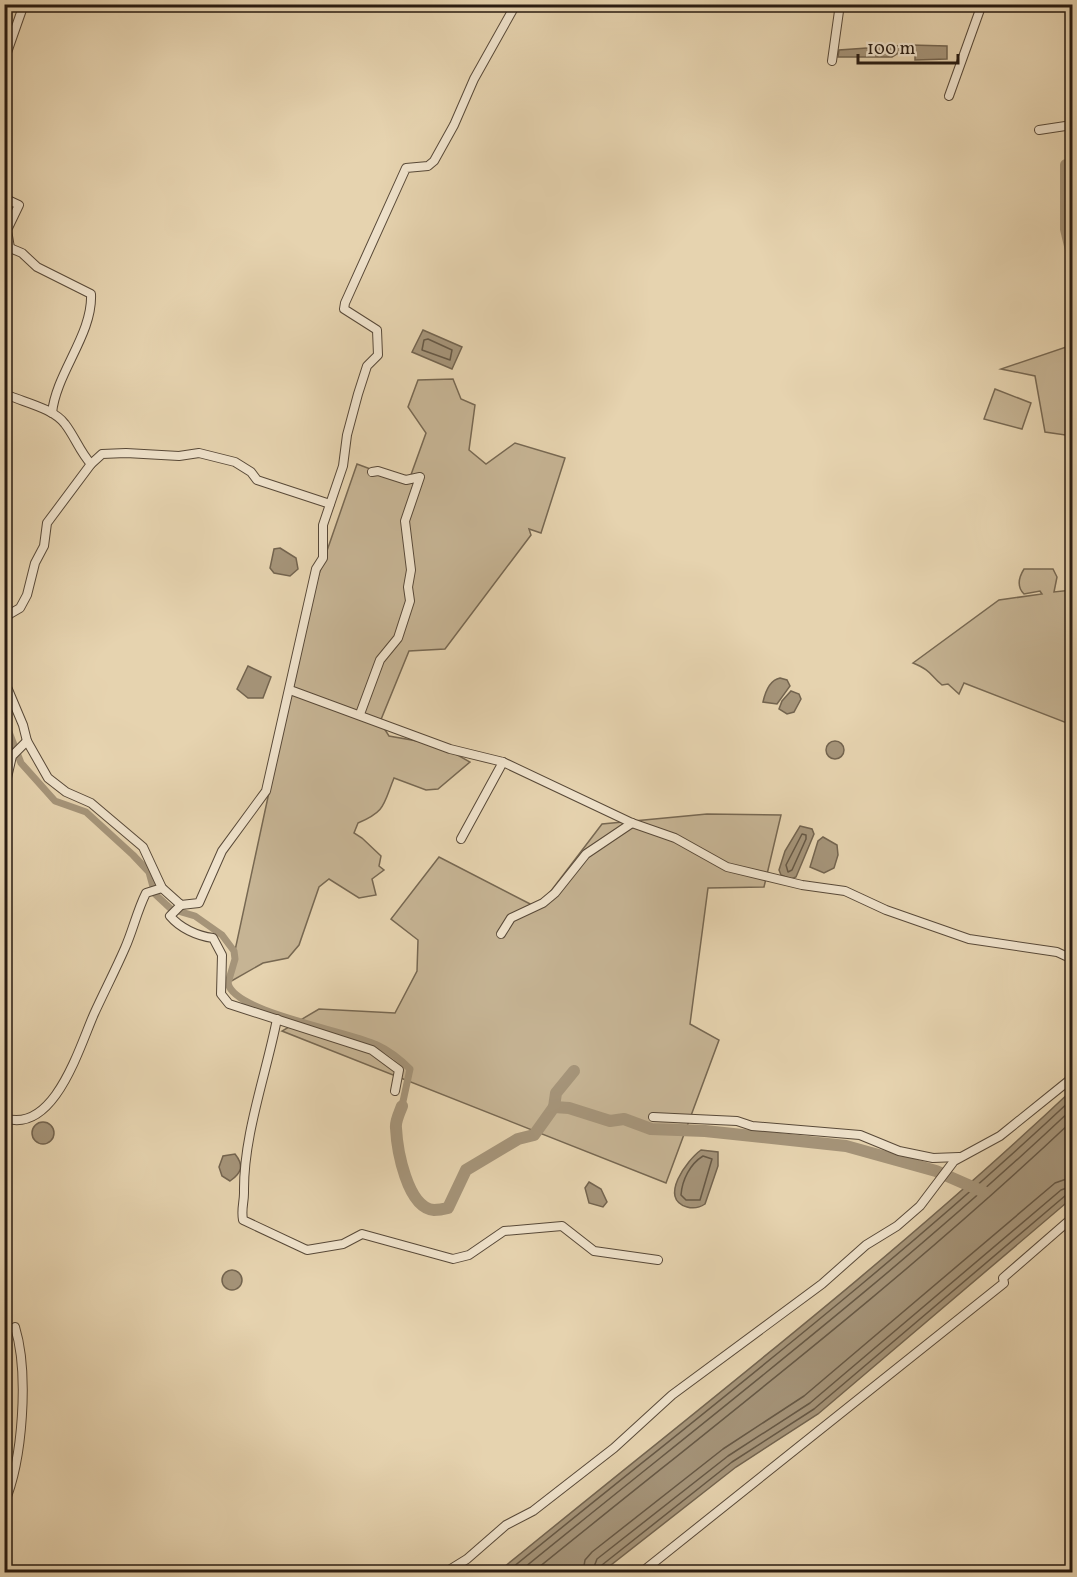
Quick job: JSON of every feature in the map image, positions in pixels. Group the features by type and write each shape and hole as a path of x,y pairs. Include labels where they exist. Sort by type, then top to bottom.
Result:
{"street":[{"path":"4,61 24,4"},
{"path":"395,1091 399,1070 372,1050 229,1004 221,994 220,948 213,938 198,936 176,923 170,916 181,905 199,903 222,851 266,791 316,569 323,558 324,525 343,466 346,435 367,366 378,355 377,330 348,314 344,309 345,303 406,168 428,166 434,161 454,125 474,79 516,4"},
{"path":"831,61 840,4"},
{"path":"949,96 982,4"},
{"path":"1039,129 1072,125"},
{"path":"4,198 19,205 7,230 10,248 4,257"},
{"path":"10,248 22,254 37,267 91,294 90,313 68,362 52,413"},
{"path":"4,399 10,396 52,413 66,424 84,457 92,464"},
{"path":"4,630 6,614 20,608 27,595 35,563 44,546 47,523 102,454 207,454 235,462 251,472 258,480 330,504"},
{"path":"360,714 380,660 398,638 410,601 408,587 411,570 405,521 420,477 406,480 378,471 372,472"},
{"path":"4,680 25,742 48,778 66,792 91,803 143,847 162,888 181,905"},
{"path":"290,690 450,749 503,762 632,822 675,838 727,867 802,885 845,891 886,910 969,939 1058,952 1072,958"},
{"path":"4,791 12,756 25,742"},
{"path":"461,839 503,762"},
{"path":"501,934 511,918 543,903 555,893 586,854 632,822"},
{"path":"4,1118 23,1122 40,1112 57,1094 76,1059 146,893 162,888"},
{"path":"277,1019 247,1146 244,1196 241,1206 243,1220 307,1250 343,1244 362,1234 453,1259 469,1255 504,1231 562,1226 594,1251 658,1260"},
{"path":"446,1572 467,1559 506,1525 533,1511 615,1448 672,1395 822,1284 866,1245 897,1226 920,1206 958,1159 1000,1136 1072,1078"},
{"path":"653,1117 737,1121 752,1126 860,1136 899,1151 933,1158 958,1159"},
{"path":"642,1572 1004,1283 1002,1278 1072,1218"},
{"path":"4,1504 21,1442 21,1347 15,1327"}],"shaded area":[{"path":"1072,345 1072,436 1045,432 1035,376 1001,369"},
{"path":"453,379 461,399 475,405 469,450 486,464 515,443 565,458 541,533 529,529 531,535 445,649 409,651 380,722 389,736 440,745 470,762 438,789 426,790 394,778 379,811 358,823 354,833 381,856 379,866 384,870 372,879 376,895 359,898 329,879 319,887 299,945 288,958 263,963 228,983 311,597 357,464 408,483 426,433 408,407 418,380"},
{"path":"995,389 1031,403 1022,429 984,419"},
{"path":"1024,569 1053,569 1057,577 1054,592 1072,590 1072,725 964,683 959,694 948,684 942,685 927,671 913,663 999,600 1042,594 1040,591 1024,594 1021,591 1019,582"},
{"path":"707,814 781,815 764,887 708,888 690,1024 719,1040 666,1183 282,1031 319,1009 395,1013 417,971 418,940 391,919 439,857 538,908 602,824"}],"water":[{"path":"910,45 947,46 947,59 915,60 915,53 900,52 892,57 838,57 839,50"},
{"path":"423,330 462,347 452,369 412,352"},
{"path":"280,548 296,558 298,569 290,576 274,573 270,568 274,549"},
{"path":"248,666 271,677 263,698 248,698 237,689"},
{"path":"780,678 787,680 790,686 777,704 763,702 771,684"},
{"path":"791,691 799,694 801,699 794,712 787,714 779,709 782,701"},
{"path":"835,741 841,744 844,750 841,756 835,759 829,756 826,750 829,744"},
{"path":"800,826 812,829 814,834 796,877 791,879 781,875 779,870 785,851"},
{"path":"823,837 837,845 838,855 834,868 824,873 810,867 818,841"},
{"path":"1072,1090 1072,1198 818,1414 736,1467 602,1572 498,1572 933,1216"},
{"path":"39,1122 47,1122 54,1129 54,1137 47,1144 39,1144 32,1137 32,1129"},
{"path":"701,1150 718,1152 718,1166 705,1204 690,1208 679,1203 675,1196 675,1188 683,1170"},
{"path":"235,1154 241,1165 237,1175 230,1181 222,1176 219,1167 223,1156"},
{"path":"589,1182 601,1189 607,1202 603,1207 589,1203 585,1188"},
{"path":"232,1270 239,1273 242,1280 239,1287 232,1290 225,1287 222,1280 225,1273"}],"waterway":[{"path":"1066,165 1066,229 1072,254"},
{"path":"4,719 21,763 55,801 86,812 133,855 149,872 155,894 171,909 195,916 222,935 234,951 235,959 228,983 235,994 270,1012 363,1040 391,1053 410,1069 402,1106"},
{"path":"554,1107 556,1093 574,1071"},
{"path":"402,1106 396,1128 401,1163 410,1189 417,1199 425,1207 434,1210 448,1208 466,1170 518,1139 534,1135 554,1107 569,1108 610,1121 624,1119 651,1129 705,1131 846,1146 936,1171 984,1192"}]}
